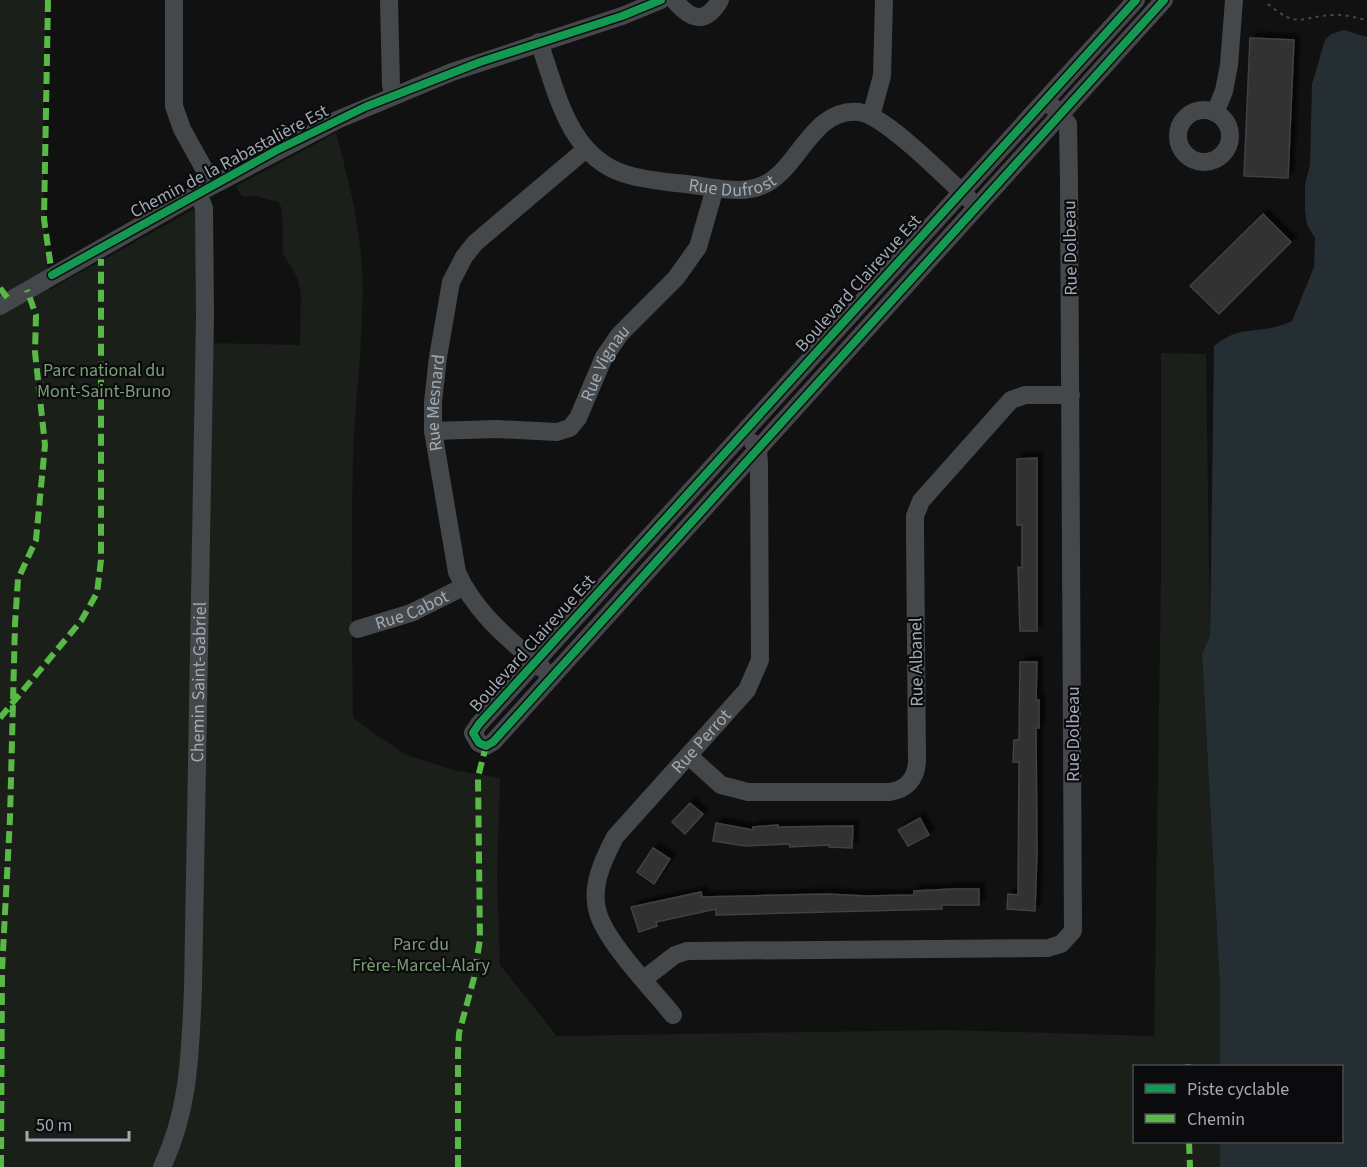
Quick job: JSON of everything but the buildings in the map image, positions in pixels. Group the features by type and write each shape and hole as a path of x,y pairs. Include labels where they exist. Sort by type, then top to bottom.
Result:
{"street":[{"name":"Chemin Saint-Gabriel","path":"162,1167 177,1136 189,1076 194,988 205,316 204,208 206,189 174,106 174,0"},
{"path":"389,0 391,85 394,95"},
{"name":"Chemin de la Rabastalière Est","path":"0,306 206,189 337,120 394,95 539,42 622,16 661,0"},
{"path":"674,0 686,13 699,17 709,14 720,0"},
{"path":"884,0 882,76 872,116 978,206"},
{"name":"Boulevard Clairevue Est","path":"1136,0 475,729 474,736 479,743 491,745 1164,0"},
{"path":"1215,112 1224,91 1229,65 1234,0"},
{"name":"Rue Dufrost","path":"539,42 566,117 586,149 608,167 632,176 746,190 765,184 782,171 811,135 830,119 852,112 872,116"},
{"path":"1045,100 1060,114"},
{"name":"Rue Dolbeau","path":"644,979 675,955 687,951 1048,948 1061,945 1068,939 1075,921 1071,394 1068,124 1060,114"},
{"name":"Rue Mesnard","path":"551,676 482,614 464,587 452,555 433,431 433,402 447,300 459,265 482,237 586,149"},
{"name":"Rue Vignau","path":"433,431 497,429 557,432 570,428 578,418 604,357 620,334 676,278 698,247 715,188"},
{"name":"Rue Albanel","path":"689,756 722,785 748,792 889,792 898,791 909,784 916,772 917,763 915,530 918,506 1011,400 1021,396 1071,394"},
{"path":"743,434 758,448"},
{"name":"Rue Perrot","path":"673,1015 606,931 598,912 597,890 602,864 615,837 747,690 760,660 758,448"},
{"name":"Rue Cabot","path":"358,629 411,613 464,587"}],"path":[{"path":"1268,4 1282,16 1301,21 1338,15 1367,20"}],"green space":[{"name":"Parc national du Mont-Saint-Bruno","path":"0,0 47,0 43,145 49,290 210,200 210,343 300,345 301,293 297,277 283,254 282,209 278,202 256,196 242,197 236,186 336,133 356,216 361,250 363,291 353,458 353,718 404,754 453,770 500,778 497,877 500,965 557,1036 944,1030 1154,1036 1161,576 1161,353 1206,354 1210,636 1202,655 1220,988 1220,1065 1133,1065 1133,1143 1220,1143 1220,1167 0,1167"}],"shaded area":[{"path":"1344,30 1367,37 1367,1167 1220,1167 1220,1143 1343,1143 1343,1065 1220,1065 1220,988 1202,654 1210,636 1214,346 1233,334 1271,328 1292,321 1314,267 1315,238 1307,225 1305,211 1305,185 1310,165 1312,84 1325,40 1331,34"}],"marked path":[{"path":"48,0 44,219 52,275"},
{"path":"0,718 81,621 97,593 101,560 101,259"},
{"path":"0,288 9,300"},
{"path":"1,1167 2,970 10,818 15,624 18,579 36,540 45,445 35,352 36,315 27,290"},
{"path":"458,1167 459,1033 474,978 480,939 478,777 486,746"},
{"path":"1189,1143 1190,1167"}],"cycle path":[{"path":"52,275 277,150 365,107 480,62 622,16 661,0"},
{"path":"1136,0 479,724 473,733 479,743 486,746 493,742 1164,0"}],"park label":[{"name":"Parc du Frère-Marcel-Alary","path":"421,954"}]}
